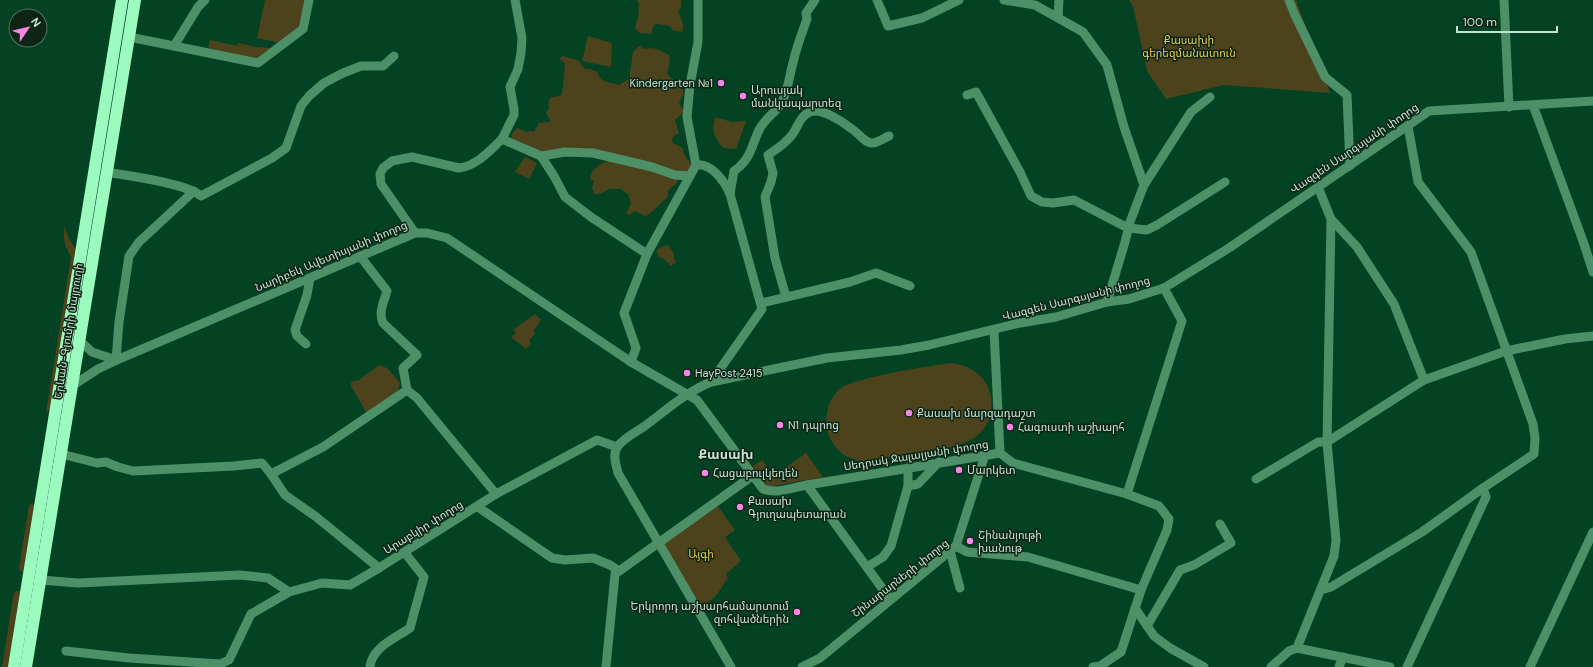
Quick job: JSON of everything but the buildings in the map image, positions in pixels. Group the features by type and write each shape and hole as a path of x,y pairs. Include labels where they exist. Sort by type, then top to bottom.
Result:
{"highway":[{"name":"Երևան-Գյումրի մայրուղի","path":"14,667 122,0"},
{"name":"Երևան-Գյումրի մայրուղի","path":"26,667 135,0"},
{"path":"117,31 129,35"}],"street":[{"path":"174,46 198,7 204,0"},
{"path":"129,35 174,46 258,63 303,28 309,0"},
{"path":"415,233 381,184 380,174 383,168 392,161 412,157 459,168 465,168 502,140 514,115 510,87 518,69 521,53 522,38 515,0"},
{"path":"631,362 636,348 624,313 647,254 696,165 687,117 690,85 698,42 698,0"},
{"path":"730,194 734,171 743,165 749,156 759,129 766,118 780,106 786,94 793,63 807,19 806,13 815,0"},
{"path":"877,0 888,26 922,18 959,0"},
{"path":"1004,0 1035,4 1083,32 1107,65 1124,127 1144,185"},
{"path":"1058,18 1059,0"},
{"path":"1289,0 1325,77 1346,95 1350,166"},
{"path":"1504,0 1509,106"},
{"path":"106,172 160,182 194,191 201,196 272,158 286,148 300,106 324,83 343,72 361,66 383,66 394,56"},
{"path":"967,95 976,92 1020,172 1031,196 1042,202 1053,203 1074,200 1128,228 1147,230 1225,182"},
{"path":"1107,302 1128,228 1144,185 1191,112 1210,97"},
{"name":"Վազգեն Սարգսյանի փողոց","path":"687,395 701,386 711,382 827,358 900,350 929,345 1056,317 1107,302 1129,299 1164,288 1229,248 1429,112 1593,101"},
{"path":"1533,105 1583,240 1593,272"},
{"path":"786,297 775,258 765,197 772,182 773,173 768,156 785,143 793,134 803,116 811,111 817,110 826,113 852,129 869,143 874,143 889,136"},
{"path":"1321,590 1331,587 1422,532 1483,488 1534,454 1535,438 1533,424 1471,252 1418,182 1408,126"},
{"path":"502,140 540,156 565,152 593,153 608,158 652,167 675,175 690,176"},
{"path":"540,156 554,176 565,197 591,217 647,254"},
{"path":"696,165 700,164 712,170 726,186 730,194 762,309 711,382"},
{"path":"1318,187 1331,219 1357,247 1394,304 1424,380"},
{"path":"80,340 92,352 116,360 119,322 129,256 139,242 194,191"},
{"path":"1297,648 1334,556 1336,540 1327,442 1331,219"},
{"name":"Նարիբեկ Ավետիսյանի փողոց","path":"72,386 98,369 116,360 415,233 427,233 447,238 631,362 687,395"},
{"path":"360,256 387,291 381,312 383,323 417,355 403,368 407,390 416,398 496,494"},
{"path":"761,303 850,282 876,273 910,286"},
{"path":"306,344 297,336 295,330 307,295 310,278"},
{"path":"1127,494 1182,321 1164,288"},
{"path":"994,330 1000,453"},
{"path":"1256,479 1318,442 1327,442 1424,380 1506,351 1565,339 1593,336"},
{"path":"271,474 323,447 407,390"},
{"path":"687,395 617,447 614,455 618,473 731,667"},
{"name":"Սեդրակ Ջալալյանի փողոց","path":"687,395 697,400 752,476 763,489 771,492 939,462 1000,453 1013,463 1127,494 1159,506 1169,519 1166,530 1141,590"},
{"name":"Արաբկիր փողոց","path":"61,454 98,463 106,462 133,471 234,466 262,463 285,494 315,516 379,568 478,507 496,494 597,440 617,447"},
{"path":"960,588 953,548 986,455"},
{"path":"908,486 918,484 939,462"},
{"path":"867,567 883,557 891,546 908,486 908,468"},
{"path":"606,667 615,574 752,476"},
{"path":"807,485 890,599"},
{"path":"1407,667 1486,497 1483,488"},
{"path":"478,507 552,558 566,560 592,558 610,565 619,571"},
{"path":"1147,626 1180,570 1194,566 1231,543 1220,524"},
{"path":"1530,667 1593,532"},
{"name":"Շինարարների փողոց","path":"802,667 820,658 953,548 967,552 1028,557 1141,590"},
{"path":"370,667 380,648 410,628 424,577 404,553"},
{"path":"66,651 129,658 220,664 229,660 250,614 289,592 322,583 350,585 379,568"},
{"path":"40,580 78,583 240,575 268,578 289,592"},
{"path":"1093,667 1100,666 1121,652 1141,590"},
{"path":"1135,608 1154,636 1170,648 1204,667"},
{"path":"1271,667 1285,654 1297,648 1390,667"},
{"path":"1339,667 1343,657"}],"green space":[{"path":"265,0 305,0 298,30 281,43 257,38"},
{"path":"637,0 681,0 681,7 678,11 683,24 682,32 673,30 670,26 657,24 654,25 651,34 640,33 635,28 639,13 639,4"},
{"name":"Քասախի գերեզմանատուն","path":"1129,0 1296,0 1330,93 1224,85 1166,99 1147,71 1133,6"},
{"path":"588,36 612,43 611,67 582,61"},
{"path":"210,40 237,46 238,43 256,47 271,48 255,59 208,48"},
{"path":"639,46 645,49 655,49 669,55 670,60 667,74 683,90 683,95 679,103 684,112 675,120 679,133 673,137 672,140 673,143 683,148 684,153 691,165 686,172 678,178 676,184 668,191 667,198 646,216 635,211 629,215 626,213 631,204 628,194 621,189 610,189 599,194 594,194 592,187 594,181 590,179 592,173 601,164 607,161 563,150 539,152 514,140 511,136 518,128 526,132 534,132 539,123 551,122 546,113 549,108 548,103 550,98 562,95 565,64 560,59 562,56 578,60 585,69 598,72 602,80 619,85 629,79 633,52"},
{"path":"715,117 732,122 746,121 736,149 723,148 717,140 714,133"},
{"path":"525,157 537,163 529,179 515,172"},
{"path":"65,226 68,237 78,253 50,409 46,413 71,257 65,242"},
{"path":"668,245 674,254 676,262 671,266 663,258 658,257 657,250"},
{"path":"535,314 541,320 533,331 535,334 529,340 531,344 526,349 511,337 516,333 513,330"},
{"name":"Քասախ մարզադաշտ","path":"952,363 966,366 977,373 984,380 991,397 992,407 987,424 974,438 967,442 947,448 871,461 856,460 845,455 837,448 827,429 826,418 828,407 833,397 841,388 861,380 877,376"},
{"path":"379,365 387,368 400,383 397,394 367,414 351,386 351,382 359,380"},
{"path":"806,453 823,477 767,486 753,466 762,460 774,476"},
{"path":"31,504 35,505 23,572 19,568 29,506"},
{"name":"Այգի","path":"717,505 735,530 725,537 741,561 726,574 728,578 715,597 701,607 659,544"},
{"path":"16,591 21,591 11,667 2,667 13,598"}],"place":[{"name":"Kindergarten №1","path":"721,83"},
{"name":"Արուսյակ մանկապարտեզ","path":"743,96"},
{"name":"HayPost 2415","path":"687,373"},
{"name":"Քասախ մարզադաշտ","path":"909,413"},
{"name":"N1 դպրոց","path":"780,425"},
{"name":"Հագուստի աշխարհ","path":"1010,427"},
{"name":"Մարկետ","path":"959,470"},
{"name":"Հացաբուլկեղեն","path":"705,473"},
{"name":"Քասախ Գյուղապետարան","path":"740,507"},
{"name":"Շինանյութի խանութ","path":"970,541"},
{"name":"Երկրորդ աշխարհամարտում զոհվածներին","path":"797,612"}],"district":[{"name":"Քասախ","path":"726,454"}]}
